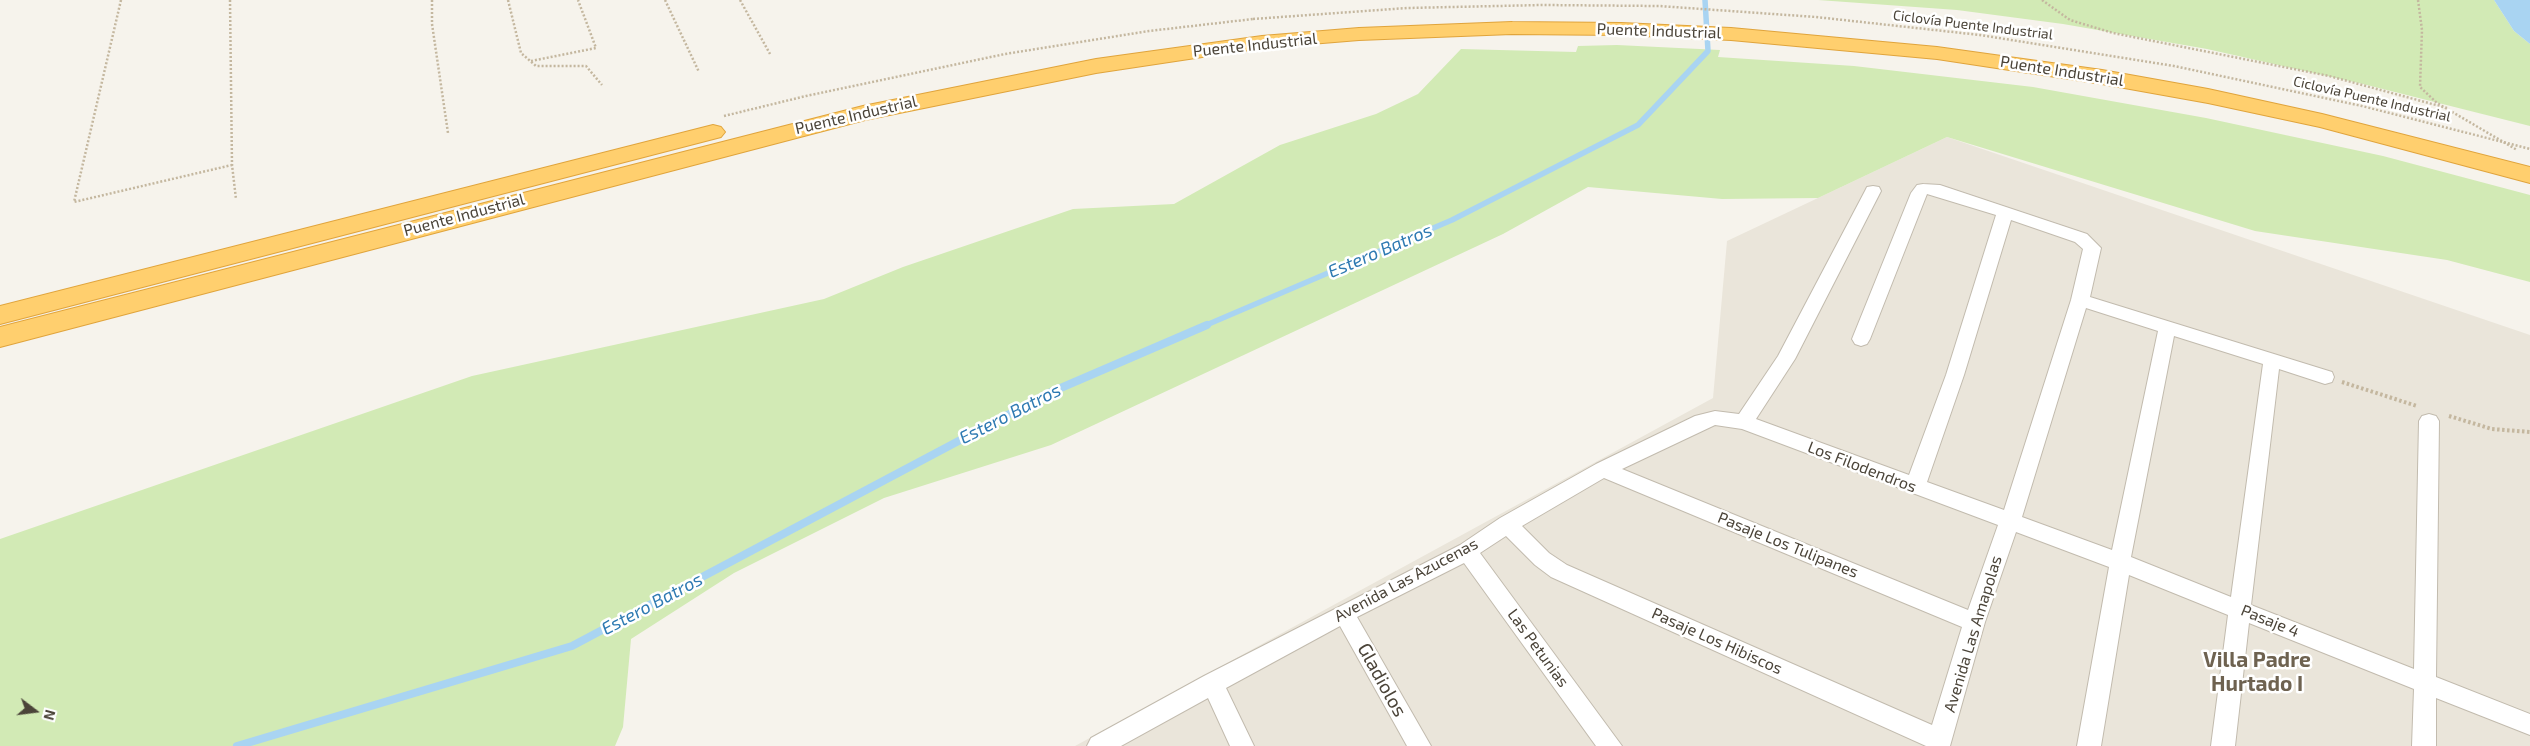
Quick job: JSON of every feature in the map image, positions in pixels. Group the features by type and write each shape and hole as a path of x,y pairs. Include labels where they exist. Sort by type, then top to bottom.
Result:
{"highway":[{"name":"Puente Industrial","path":"0,315 660,144 870,95 1065,56 1258,30 1405,18 1582,15 1737,20 1999,47 2165,75 2300,102 2525,156"},
{"name":"Puente Industrial","path":"0,337 863,113 1258,30 1404,31 1566,28 1704,33 1862,45 2046,68 2199,95 2322,121 2530,175"}],"street":[{"path":"1861,339 1920,191 1934,189 2005,212 1955,375 1915,487"},
{"path":"1744,422 1786,359 1873,190"},
{"name":"Avenida Las Amapolas","path":"1939,743 1974,622 2009,522 2080,300 2092,251 2090,245 2081,238 2005,212"},
{"path":"2080,300 2325,377"},
{"path":"2088,746 2120,562 2166,333"},
{"path":"2223,746 2270,368"},
{"name":"Los Filodendros","path":"1715,418 1744,422 2009,522"},
{"name":"Avenida Las Azucenas","path":"1098,746 1212,683 1467,550 1602,468 1702,422 1715,418"},
{"path":"2424,746 2430,421"},
{"name":"Pasaje Los Tulipanes","path":"1602,468 1974,622"},
{"name":"Pasaje 4","path":"2009,522 2239,608 2530,725"},
{"name":"Pasaje Los Hibiscos","path":"1507,524 1542,560 1560,571 1939,743"},
{"name":"Las Petunias","path":"1467,550 1610,746"},
{"name":"Gladiolos","path":"1344,613 1419,746"},
{"path":"1212,683 1242,746"}],"path":[{"path":"121,0 74,202 232,165"},
{"path":"230,0 232,165 236,199"},
{"path":"432,0 432,24 448,133"},
{"path":"508,0 521,53 536,66 586,66 602,85"},
{"path":"530,61 596,48 578,0"},
{"path":"665,0 699,72"},
{"path":"740,0 770,54"},
{"path":"2042,0 2070,20 2113,33 2330,76 2447,108"},
{"path":"2418,0 2422,30 2420,87 2430,98 2525,156"},
{"name":"Ciclovía Puente Industrial","path":"1258,30 1399,8 1533,5 1669,7 1826,18 1980,35 2174,66 2362,106 2530,149"}],"shaded area":[{"path":"1947,137 2530,335 2530,746 1075,746 1713,398 1727,241"}],"green space":[{"path":"1818,0 2494,0 2514,31 2530,44 2530,126 2363,84 2207,49 2063,24 1957,10"},
{"path":"1617,45 1720,50 1718,57 1854,66 2033,87 2206,118 2383,156 2530,195 2530,282 2447,260 2255,231 1947,137 1818,198 1722,199 1588,187 1503,234 1051,445 884,498 734,573 631,639 623,727 615,746 0,746 0,539 472,376 824,299 903,267 1073,209 1174,204 1280,145 1376,114 1418,94 1461,49 1576,52 1578,46"}],"water":[{"path":"2494,0 2530,0 2530,44 2514,31"}],"waterway":[{"name":"Estero Batros","path":"1204,326 1452,220 1638,125 1708,51 1705,0"},
{"name":"Estero Batros","path":"237,746 572,646 1049,393 1207,325"}],"district":[{"name":"Villa Padre Hurtado I","path":"2257,672"}]}
